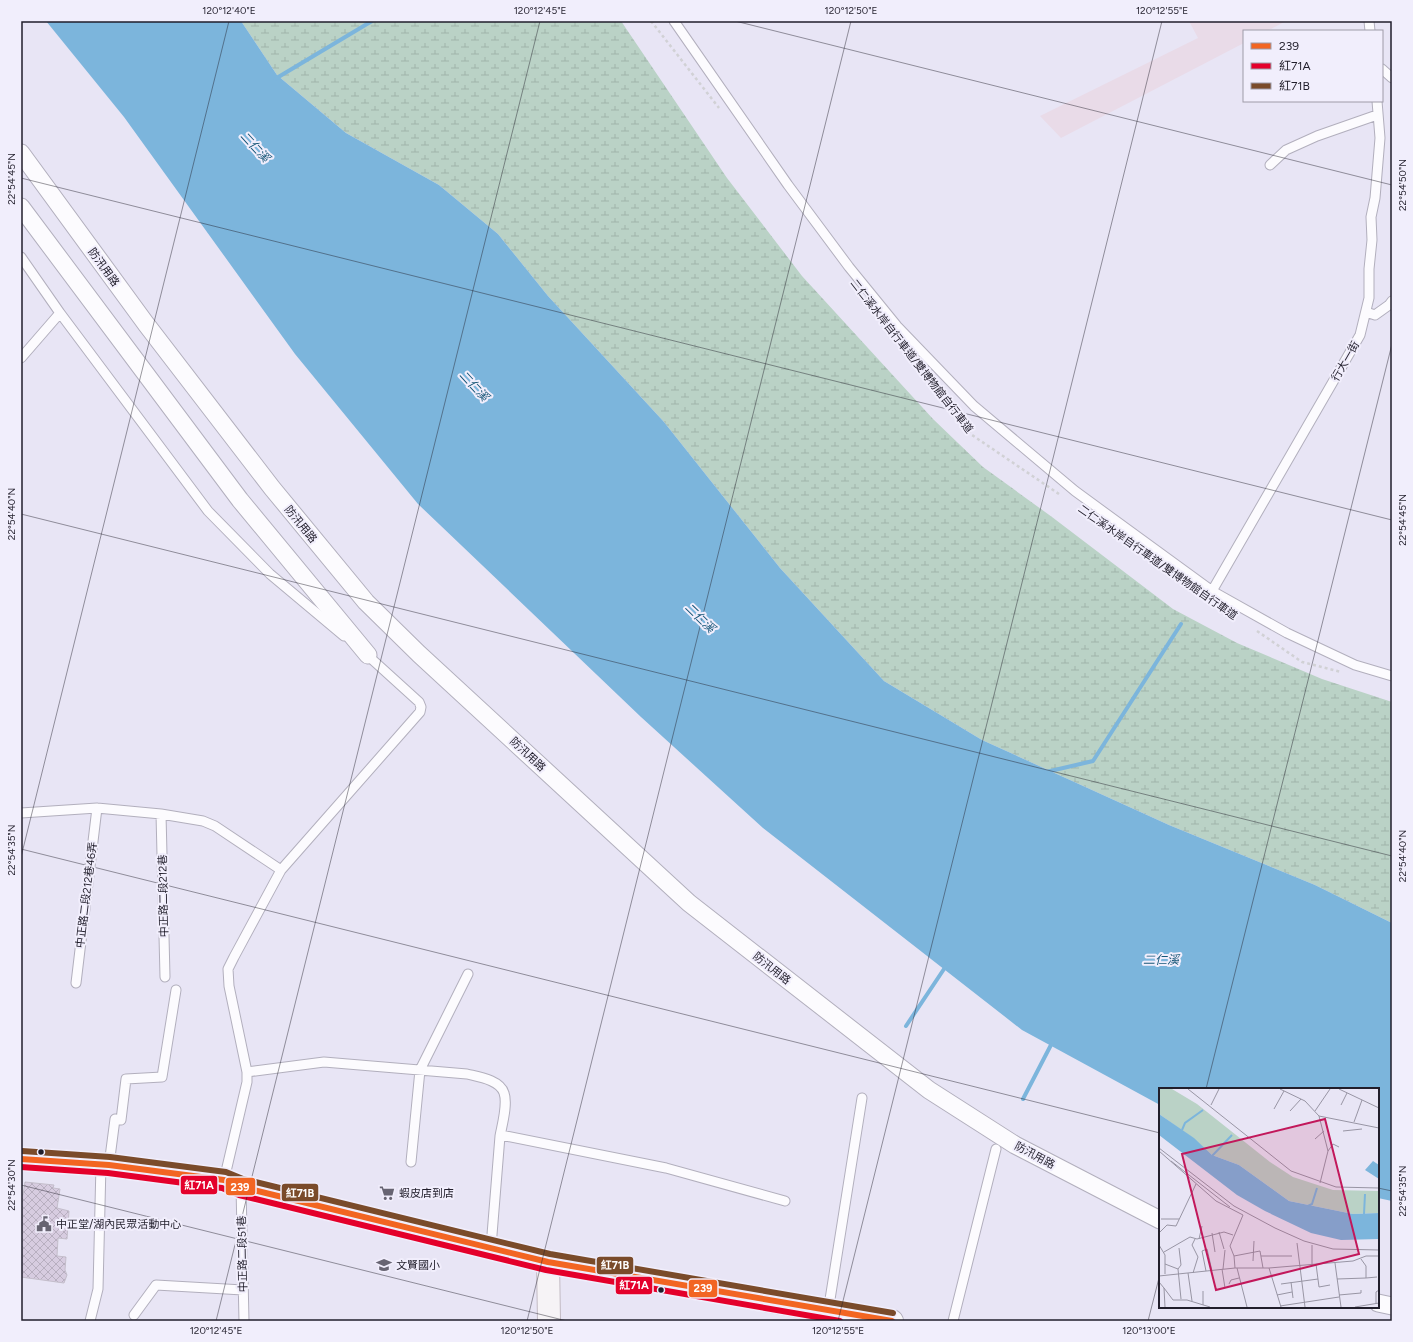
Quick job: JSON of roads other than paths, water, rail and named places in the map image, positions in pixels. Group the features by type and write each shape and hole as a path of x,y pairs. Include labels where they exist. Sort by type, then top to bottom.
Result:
{"main road":[{"path":"21,1159 105,1165 232,1184 548,1262 549,1321"}],"street":[{"name":"防汛用路","path":"21,153 146,324 272,488 366,602 419,654 689,903 929,1090 1015,1145 1159,1219"},
{"path":"21,207 240,500 368,656"},
{"path":"548,1262 827,1316 892,1321"},
{"path":"1379,1303 1392,1306"}],"lane":[{"path":"674,21 788,185 849,267 897,326 974,406 1074,491 1212,591 1287,633 1348,662 1392,676"},
{"path":"1383,70 1392,78"},
{"name":"行大一街","path":"1212,591 1360,335 1369,298 1369,269 1372,240 1371,217 1375,198 1380,138 1377,102"},
{"path":"1270,165 1286,150 1317,136 1377,116"},
{"name":"中正路二段51巷","path":"21,257 60,313 208,511 270,574 368,656 419,702 421,707 420,712 281,870 228,969 229,986 247,1072 247,1082 232,1184 243,1290 244,1321"},
{"path":"1366,312 1375,314 1392,301"},
{"path":"21,358 60,313"},
{"path":"21,812 97,808 161,814 204,821 215,826 281,870"},
{"name":"中正路二段212巷46弄","path":"76,983 97,808"},
{"name":"中正路二段212巷","path":"161,814 165,977"},
{"path":"411,1162 420,1070 468,974"},
{"path":"90,1321 98,1289 105,1165 115,1119 121,1120 126,1080 162,1077 176,990"},
{"path":"247,1072 324,1062 467,1074 486,1079 497,1085 504,1092 505,1100 491,1247"},
{"path":"827,1316 862,1098"},
{"path":"501,1135 666,1168 785,1201"},
{"path":"953,1321 996,1149"},
{"path":"134,1315 156,1285 243,1290"}],"water":[{"name":"二仁溪","path":"46,21 241,21 277,75 346,133 439,185 498,234 548,296 664,422 780,568 884,681 982,740 1169,825 1315,885 1392,923 1392,1201 1379,1198 1379,1088 1159,1088 1159,1104 1022,1030 763,828 641,717 418,504 295,354 124,117"}],"waterway":[{"path":"275,79 372,21"},
{"path":"1046,772 1093,761 1181,624"},
{"path":"906,1026 946,966"},
{"path":"1023,1099 1053,1041"}],"place":[{"name":"蝦皮店到店","path":"387,1193"},
{"name":"中正堂/湖內民眾活動中心","path":"44,1224"},
{"name":"文賢國小","path":"384,1265"}]}
